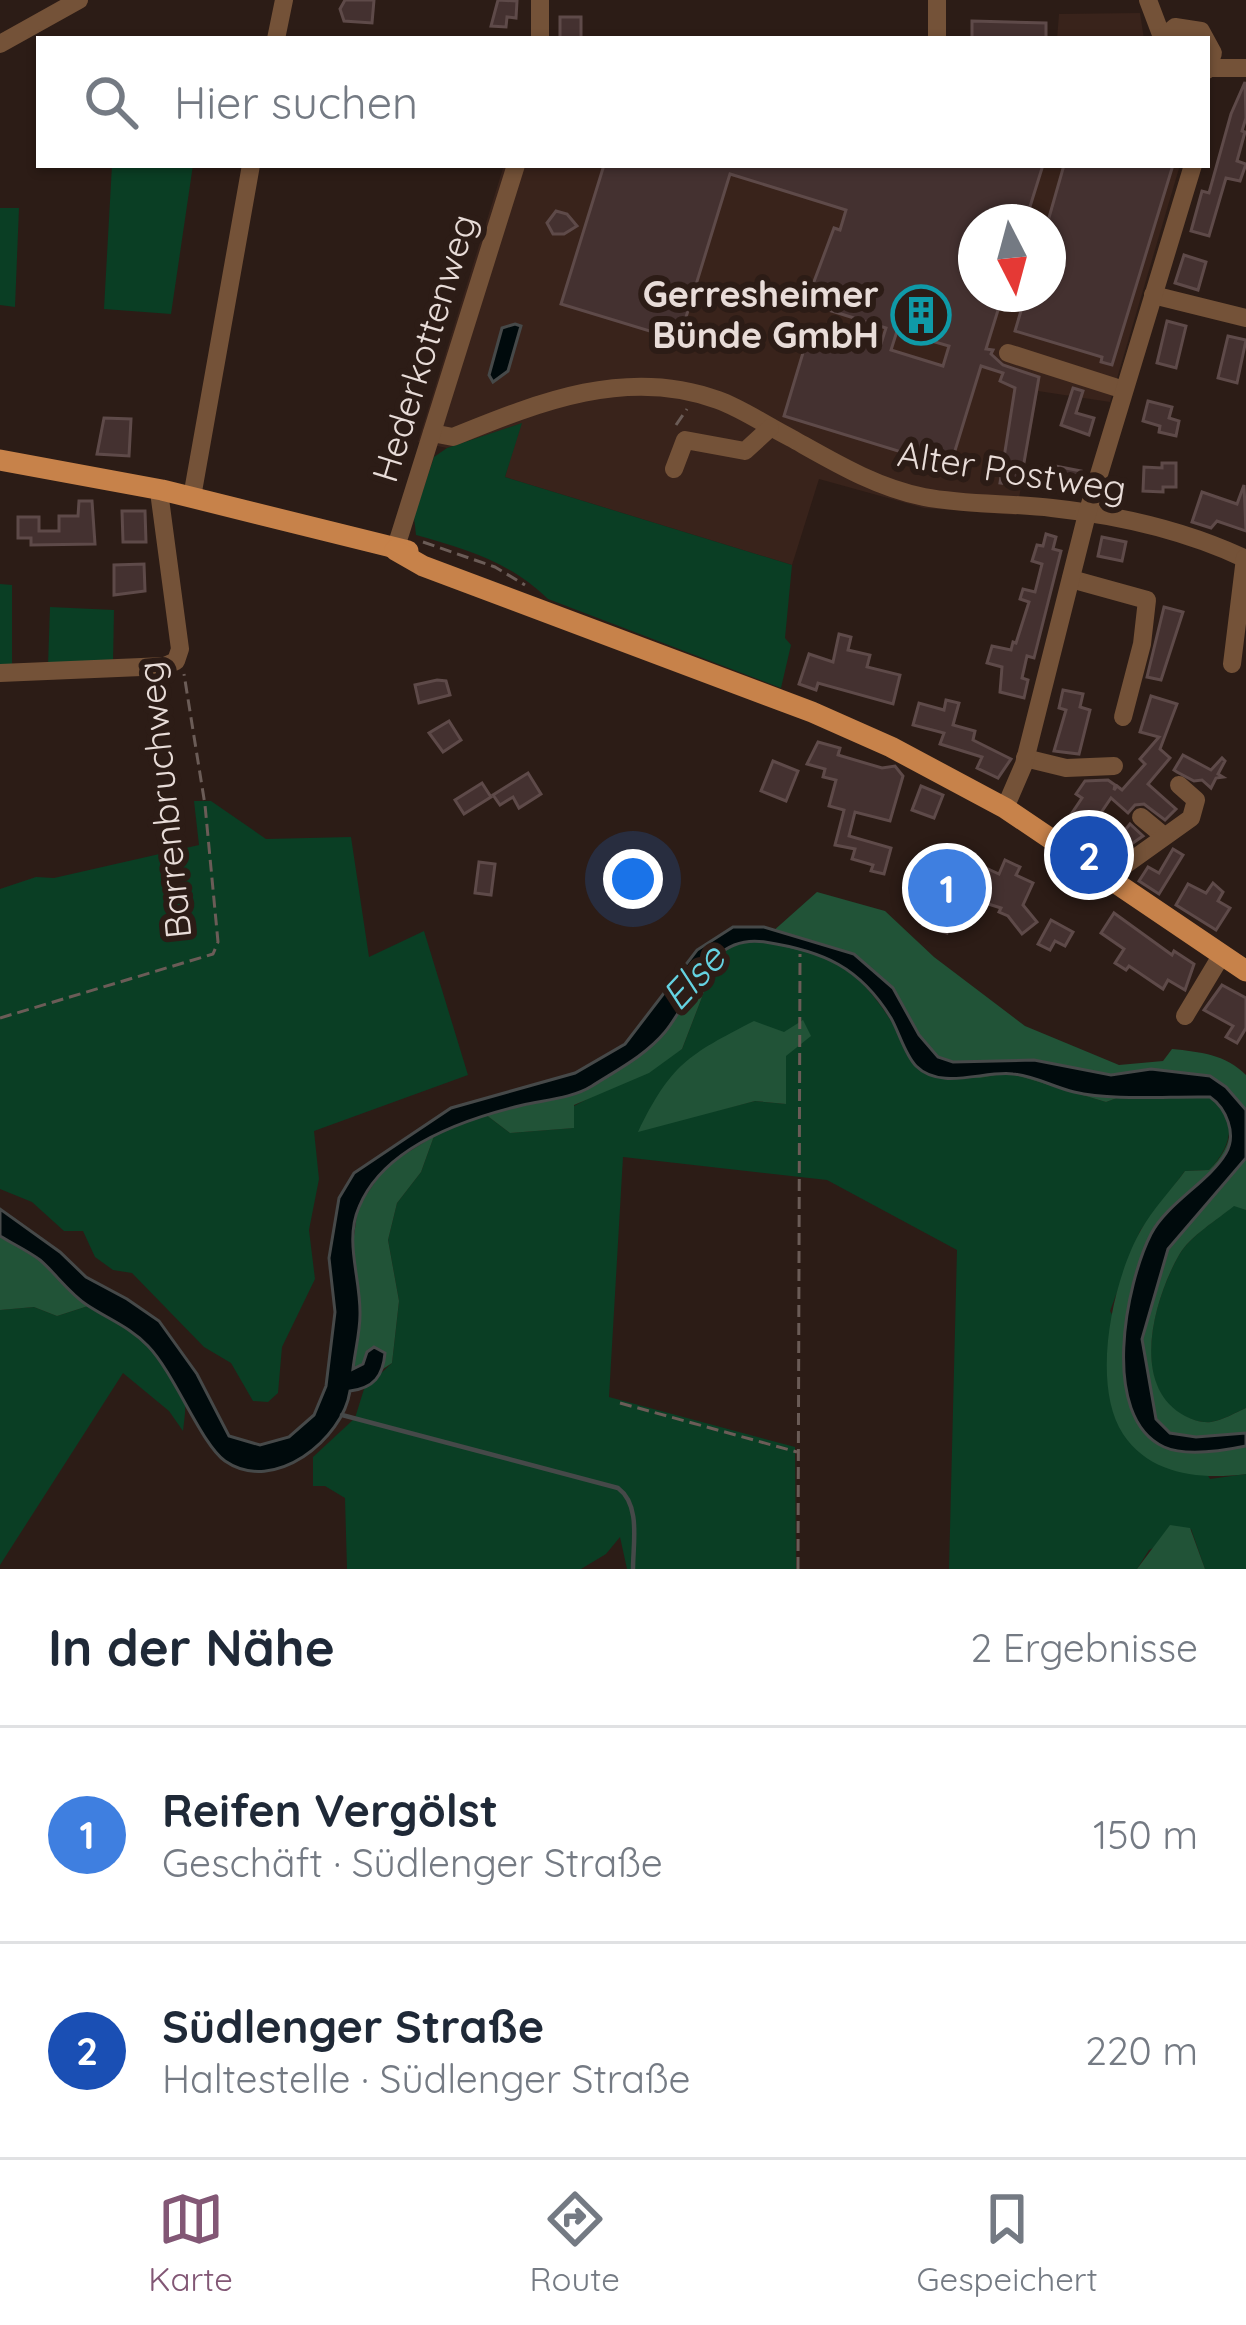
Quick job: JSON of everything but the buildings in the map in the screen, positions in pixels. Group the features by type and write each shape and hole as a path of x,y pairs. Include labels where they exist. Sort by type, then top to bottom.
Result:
{"main road":[{"path":"0,460 192,496 397,544 423,566 812,712 891,747 1005,808 1246,970"}],"street":[{"path":"0,44 79,0"},
{"path":"277,36 284,0"},
{"path":"540,0 540,36"},
{"path":"937,36 938,0"},
{"path":"1150,0 1150,13 1166,34 1201,31 1202,36"},
{"path":"1210,64 1243,68"},
{"path":"192,496 250,168"},
{"name":"Hederkottenweg","path":"397,544 515,168"},
{"path":"1005,808 1025,758 1087,514 1192,168"},
{"path":"1153,295 1246,318"},
{"path":"1008,353 1124,390"},
{"name":"Alter Postweg","path":"432,433 453,437 572,392 610,388 692,392 721,401 870,481 925,497 1137,523 1245,558"},
{"path":"674,469 685,440 745,451 770,428"},
{"name":"Barrenbruchweg","path":"162,490 180,649"},
{"path":"1232,664 1245,558"},
{"path":"1071,579 1147,599 1142,644 1123,717"},
{"path":"0,674 165,666 176,661 180,649"},
{"path":"1025,758 1066,768 1114,766"},
{"path":"1107,878 1190,818 1196,805 1192,795 1178,785"},
{"path":"1141,817 1164,836"},
{"path":"1185,1016 1220,956"}],"path":[{"path":"397,544 441,547 495,567 539,596 544,610"},
{"name":"Barrenbruchweg","path":"0,1018 213,954 218,942 205,805 180,649"},
{"path":"798,1569 800,955"},
{"path":"620,1403 798,1452"}],"shaded area":[{"path":"1140,13 1144,36 1057,36 1059,14"},
{"path":"503,168 1179,168 1110,402 1038,391 1016,515 924,508 819,479 792,565 505,477 520,424 447,448 418,442"}],"green space":[{"path":"112,168 193,168 171,314 104,309"},
{"path":"0,208 19,208 15,307 0,305"},
{"path":"522,423 505,477 792,565 785,638 791,645 781,688 548,599 503,566 416,535 414,517 434,457 447,448"},
{"path":"0,584 12,585 12,668 0,668"},
{"path":"50,607 114,610 113,663 48,666"},
{"path":"194,801 211,801 266,839 351,837 369,957 424,931 468,1075 314,1131 319,1179 309,1230 315,1279 282,1347 278,1393 268,1402 253,1401 231,1363 204,1347 132,1273 113,1270 95,1257 83,1231 64,1231 32,1202 0,1189 0,889 36,877 54,878 199,845"},
{"path":"817,892 885,911 934,957 1025,1026 1119,1065 1163,1061 1172,1049 1221,1058 1246,1075 1246,1210 1234,1206 1184,1248 1155,1317 1152,1363 1168,1402 1185,1416 1211,1422 1246,1408 1246,1474 1194,1475 1147,1458 1123,1434 1108,1388 1109,1331 1131,1251 1146,1222 1185,1171 1209,1170 1223,1152 1230,1133 1220,1105 1210,1097 1125,1095 1106,1102 1008,1073 980,1078 937,1076 917,1067 890,1017 852,971 833,959 762,941"},
{"path":"739,941 775,943 829,959 868,990 917,1066 980,1078 1008,1073 1106,1102 1125,1095 1210,1097 1219,1105 1229,1124 1223,1152 1209,1170 1185,1171 1140,1231 1110,1311 1210,1479 1246,1474 1246,1569 1205,1569 1191,1529 1149,1550 1137,1569 949,1569 957,1250 827,1180 623,1157 609,1397 795,1447 796,1569 627,1569 620,1537 606,1554 581,1569 347,1569 345,1498 325,1486 313,1486 313,1457 355,1418 364,1389 392,1363 399,1301 388,1240 397,1203 421,1172 434,1136 485,1114 510,1133 573,1128 574,1106 682,1049 719,953","holes":["786,1056 786,1104 755,1101 639,1130"]},
{"path":"719,953 682,1049 649,1073 574,1105 574,1128 510,1133 485,1114 583,1091 666,1031 685,996"},
{"path":"803,1020 811,1036 786,1056 786,1104 755,1101 638,1132 672,1076 697,1053 754,1021 784,1032"},
{"path":"434,1136 421,1172 397,1203 388,1240 399,1301 392,1363 383,1369 385,1353 367,1352 363,1364 353,1369 360,1313 353,1243 358,1207 386,1166"},
{"path":"1234,1205 1246,1210 1246,1408 1201,1422 1167,1402 1156,1384 1152,1363 1155,1317 1184,1248"},
{"path":"0,1236 39,1260 88,1306 57,1316 34,1307 0,1310"},
{"path":"88,1306 131,1332 172,1372 185,1401 183,1431 169,1411 123,1373 0,1565 0,1310 34,1307 57,1316"},
{"path":"1170,1525 1190,1528 1205,1569 1137,1569"}],"water":[{"path":"521,326 508,371 493,382 489,375 502,328"},
{"name":"Else","path":"733,927 764,927 854,954 893,988 919,1035 938,1057 953,1062 1034,1060 1111,1075 1151,1069 1210,1076 1226,1087 1246,1110 1246,1158 1168,1249 1142,1339 1156,1419 1170,1433 1196,1437 1246,1433 1246,1446 1193,1452 1164,1447 1144,1431 1131,1408 1125,1379 1127,1315 1151,1234 1167,1212 1219,1164 1229,1146 1228,1122 1216,1102 1210,1097 1089,1095 1013,1074 950,1078 926,1073 912,1061 879,1000 853,974 822,957 765,942 745,942 716,957 657,1040 592,1086 452,1127 387,1167 359,1207 353,1233 360,1315 353,1369 363,1364 374,1347 385,1353 382,1368 371,1384 350,1391 345,1409 320,1443 284,1466 244,1470 225,1461 148,1346 80,1300 40,1260 0,1236 0,1209 86,1277 159,1321 197,1374 229,1436 260,1445 289,1437 314,1415 326,1386 335,1312 329,1258 339,1198 354,1173 451,1108 575,1073 625,1044 697,950"}],"waterway":[{"path":"342,1415 618,1488 633,1514 633,1569"}],"place":[{"name":"Gerresheimer Bünde GmbH","path":"921,315"},
{"name":"Südlenger Straße","path":"1089,855"},
{"name":"Reifen Vergölst","path":"947,888"}]}
